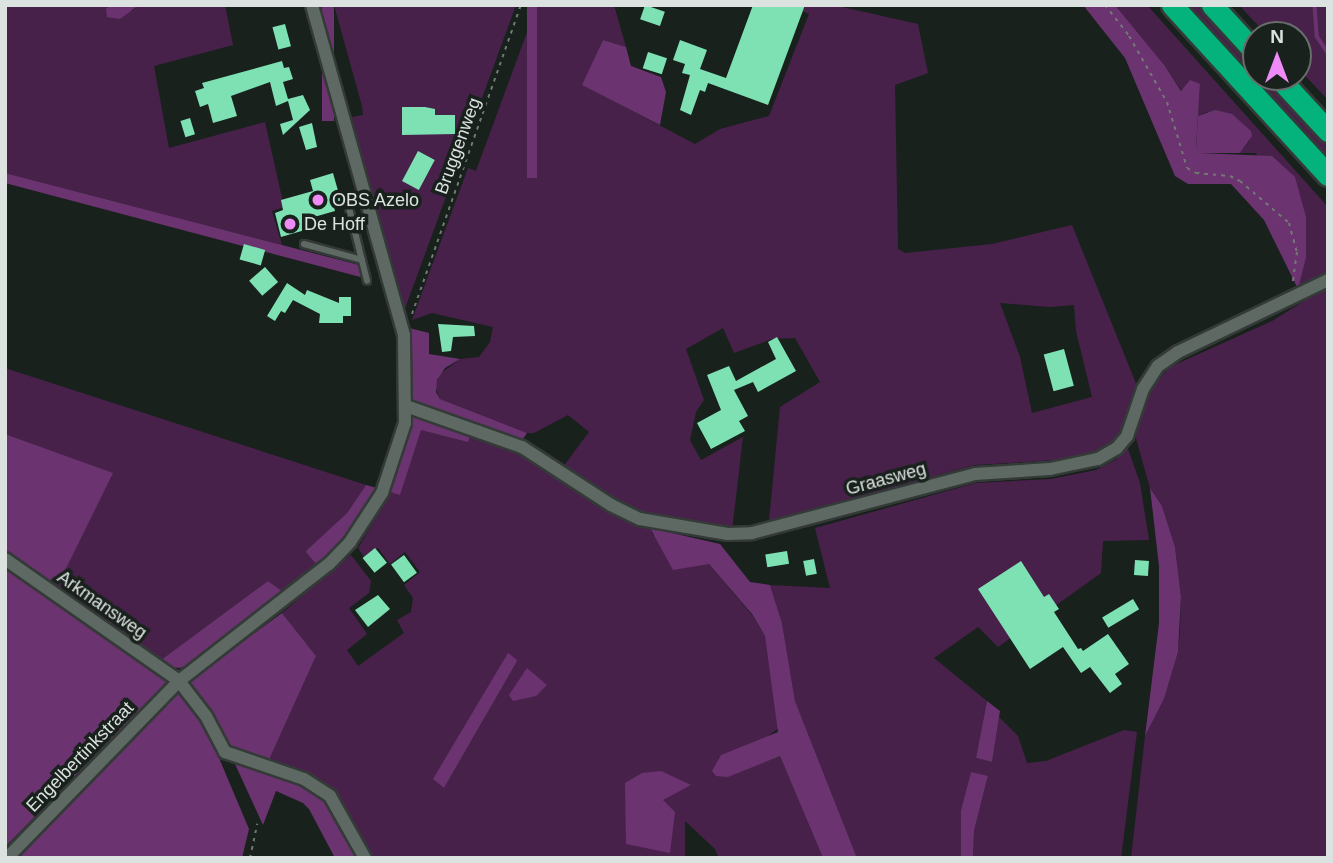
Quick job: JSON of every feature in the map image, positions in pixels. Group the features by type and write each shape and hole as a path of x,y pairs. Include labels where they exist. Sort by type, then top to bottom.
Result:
{"highway":[{"path":"1171,5 1328,175"},
{"path":"1212,5 1242,38"},
{"path":"1293,93 1328,116"},
{"path":"1293,93 1328,131"}],"street":[{"name":"Engelbertinkstraat","path":"7,858 179,681 296,592 350,542 382,493 400,444 407,405 404,334 312,5"},
{"name":"Graasweg","path":"407,405 522,447 625,514 659,524 727,534 752,533 975,474 1050,469 1098,459 1117,448 1127,436 1143,390 1158,366 1178,352 1248,321 1301,290 1328,280"},
{"name":"Arkmansweg","path":"5,559 179,681 206,716 225,752 304,779 330,796 365,858"}],"lane":[{"path":"366,199 353,202 349,208 368,281"},
{"path":"304,244 362,260"}],"path":[{"name":"Bruggenweg","path":"404,334 521,5"},
{"path":"1105,5 1129,36 1167,102 1187,168 1196,173 1230,176 1240,181 1289,223 1297,252 1292,279 1301,290"},
{"path":"250,858 257,824"}],"shaded area":[{"path":"5,5 110,5 106,9 132,11 139,5 225,5 233,45 154,66 169,148 265,122 284,207 272,211 282,245 5,173"},
{"path":"110,5 139,5 120,19 107,17 106,9"},
{"path":"322,5 334,5 334,121 322,121"},
{"path":"334,5 516,5 402,317 352,117 363,115 362,106"},
{"path":"527,5 537,5 537,178 527,178"},
{"path":"537,5 614,5 626,47 603,40 583,85 695,144 720,129 769,116 809,14 788,5 833,5 918,24 928,73 895,85 898,249 905,253 992,244 1072,225 1139,391 1117,439 1095,453 1074,459 975,465 769,521 780,407 820,382 795,338 772,339 734,353 723,328 686,349 704,400 696,412 690,440 701,460 743,437 732,531 650,518 627,509 563,467 589,432 568,415 534,433 527,433 440,399 435,386 440,374 460,359 479,357 490,342 493,327 432,313 412,320 468,168 476,171","holes":["1000,303 1050,307 1074,305 1076,331 1092,397 1032,413 1020,357"]},
{"path":"1083,5 1115,5 1165,66 1181,91 1190,80 1200,84 1196,149 1199,153 1272,156 1295,177 1306,217 1306,258 1298,289 1264,220 1231,184 1188,184 1175,176 1125,58"},
{"path":"1115,5 1147,5 1328,207 1328,274 1298,289 1306,258 1256,153 1240,153 1249,141 1251,131 1207,112 1198,116 1200,84 1182,91"},
{"path":"1183,5 1203,5 1242,48 1242,69"},
{"path":"1239,5 1328,5 1328,100 1312,83 1312,21 1254,21"},
{"path":"603,40 626,47 631,66 661,77 666,92 660,125 582,85"},
{"path":"1262,91 1281,91 1328,143 1328,162"},
{"path":"1215,110 1232,114 1251,131 1252,136 1240,153 1199,153 1196,150 1198,116"},
{"path":"5,173 359,265 368,279 5,183"},
{"path":"1328,286 1328,858 1131,858 1145,736 1164,699 1178,652 1180,631 1181,597 1175,547 1162,506 1150,488 1135,435 1151,388 1170,367 1272,321"},
{"path":"409,328 429,333 429,354 460,359 445,368 437,380 436,392 440,399 527,433 521,442 463,418 409,401"},
{"path":"5,368 366,485 347,513 307,550 317,565 282,591 268,581 161,660 57,587 112,473 5,434"},
{"path":"408,410 472,432 468,442 421,430 400,495 387,491"},
{"path":"424,428 472,432 503,443 620,516 650,528 653,535 709,564 752,615 765,636 779,728 769,735 756,765 780,756 823,858 719,858 715,849 685,821 685,858 372,858 333,792 268,762 316,656 282,613 351,555 371,581 369,593 349,608 367,634 347,650 358,666 404,633 397,620 411,612 413,598 404,585 420,572 405,552 390,564 378,548 364,557 358,548 380,511 387,491 400,494 420,430","holes":["508,654 516,663 444,788 434,779","527,669 542,691 510,695"]},
{"path":"5,434 113,473 57,587 5,551"},
{"path":"1127,446 1140,483 1149,540 1103,541 1101,573 998,647 978,627 934,658 987,701 976,758 992,762 999,717 1018,736 1027,763 1046,761 1124,730 1137,732 1121,858 973,858 974,831 988,777 971,772 961,810 961,858 857,858 795,701 782,623 770,585 830,588 815,528 976,483 1051,479 1096,470 1117,459"},
{"path":"366,485 377,488 359,522 336,549 317,565 307,550 347,513"},
{"path":"1150,488 1162,506 1175,547 1181,597 1178,652 1164,699 1145,736 1159,623 1159,566"},
{"path":"650,528 720,544 750,582 770,585 782,623 795,701 857,858 823,858 780,756 728,777 716,776 712,771 721,755 778,732 765,636 752,614 709,564 673,570"},
{"path":"5,567 168,681 5,847"},
{"path":"268,581 282,591 190,664 180,668 171,667 161,660"},
{"path":"282,613 316,656 268,762 230,748 188,682"},
{"path":"508,653 517,660 516,663 444,788 433,779"},
{"path":"527,668 547,685 536,696 513,701 509,695"},
{"path":"177,692 194,710 211,739 249,829 242,858 14,858"},
{"path":"987,701 1000,711 992,762 976,758"},
{"path":"235,764 303,783 331,801 362,858 335,858 309,809 303,803 276,791 263,825"},
{"path":"661,771 691,785 663,800 675,812 670,853 626,844 625,783 642,773"},
{"path":"971,772 988,776 974,831 973,858 961,858 961,810"}],"building":[{"path":"645,5 665,12 660,26 640,19"},
{"path":"753,5 805,5 768,105 708,83 705,92 700,90 691,115 680,110 690,75 682,73 685,64 673,60 680,40 707,50 700,69 726,78"},
{"path":"285,24 291,46 278,50 272,27"},
{"path":"648,52 667,58 662,74 643,68"},
{"path":"282,61 284,68 289,67 293,79 283,82 288,99 303,95 310,110 283,135 280,124 293,120 288,101 276,106 270,82 231,96 237,116 213,123 208,104 200,107 195,91 204,88 202,83"},
{"path":"402,107 425,107 435,109 435,115 455,115 455,134 402,135"},
{"path":"190,118 195,134 185,137 180,121"},
{"path":"312,123 317,147 306,150 299,127"},
{"path":"418,151 435,160 419,190 402,181"},
{"name":"OBS Azelo","path":"333,173 342,205 334,207 335,211 307,219 303,222 305,230 281,237 275,213 283,210 281,200 313,191 310,180"},
{"path":"244,244 265,250 261,265 240,259"},
{"path":"265,267 278,282 262,296 249,281"},
{"path":"287,283 305,295 307,290 339,303 339,297 351,297 351,316 343,316 343,323 319,323 320,314 293,300 285,313 281,311 275,321 267,316"},
{"path":"438,324 474,326 475,336 453,337 451,351 442,352"},
{"path":"777,337 796,371 758,392 753,382 734,390 748,416 739,421 745,431 711,449 697,423 721,410 707,375 729,366 736,381 776,359 768,342"},
{"path":"1064,349 1074,386 1054,391 1044,354"},
{"path":"375,548 387,563 375,573 363,558"},
{"path":"787,551 789,564 767,567 765,554"},
{"path":"404,555 417,573 404,582 391,564"},
{"path":"814,559 817,574 806,576 803,561"},
{"path":"1135,560 1149,561 1148,576 1134,575"},
{"path":"1021,561 1044,597 1049,594 1059,609 1054,612 1078,649 1083,651 1108,634 1129,664 1115,674 1122,684 1110,693 1090,667 1081,673 1063,647 1030,669 978,589"},
{"path":"378,595 390,609 368,627 355,610"},
{"path":"1133,599 1139,609 1108,628 1102,618"}],"waterway":[{"path":"1315,5 1317,36 1328,53"}],"place":[{"name":"OBS Azelo","path":"318,200"},
{"name":"De Hoff","path":"290,224"}]}
